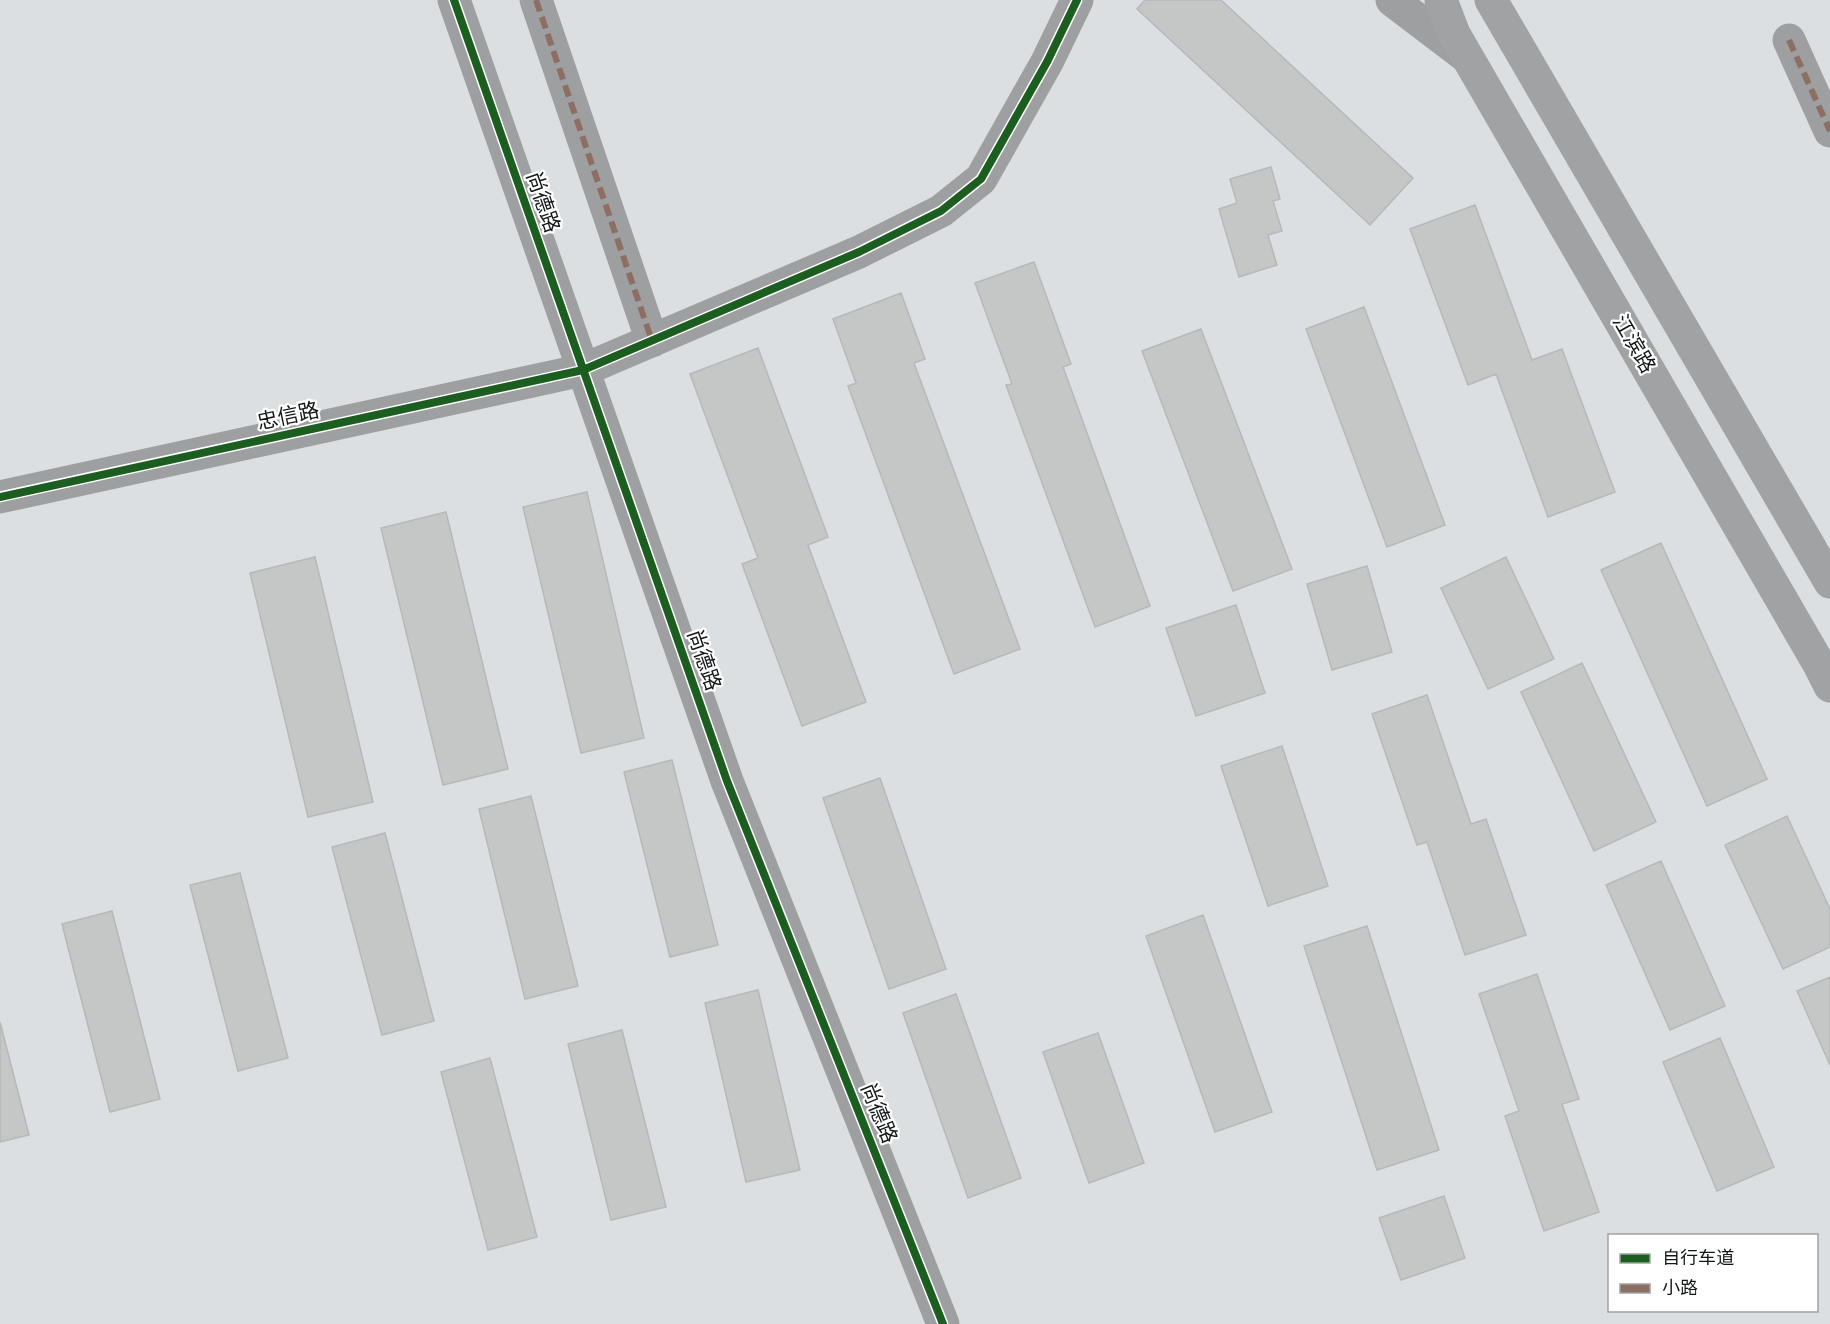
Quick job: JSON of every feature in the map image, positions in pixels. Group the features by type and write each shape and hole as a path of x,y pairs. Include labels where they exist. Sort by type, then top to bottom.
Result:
{"main road":[{"name":"江滨路","path":"1441,0 1454,34 1467,57 1830,687"},
{"path":"1491,0 1830,582"}],"street":[{"name":"尚德路","path":"454,0 727,781 943,1324"},
{"path":"536,0 652,341"},
{"name":"忠信路","path":"0,497 584,370 859,252 941,211 981,178 1047,62 1077,0"},
{"path":"1392,0 1467,57"},
{"path":"1789,40 1830,131"}],"building":[{"path":"1145,0 1221,0 1413,178 1370,225 1137,9"},
{"path":"1271,167 1280,199 1273,201 1282,231 1268,235 1277,265 1239,277 1219,209 1237,203 1230,179"},
{"path":"1475,205 1532,360 1562,349 1615,492 1548,517 1496,374 1468,385 1410,229"},
{"path":"1034,262 1071,364 1063,367 1150,606 1095,627 1006,385 1012,384 975,283"},
{"path":"901,293 925,359 914,363 1020,649 954,674 848,386 856,383 833,319"},
{"path":"1364,307 1445,525 1387,547 1306,329"},
{"path":"1201,329 1292,569 1233,591 1142,351"},
{"path":"758,348 828,537 808,545 866,702 802,726 742,564 758,558 690,374"},
{"path":"587,492 644,738 581,753 523,507"},
{"path":"446,512 508,769 443,785 381,528"},
{"path":"1661,543 1767,779 1707,806 1601,570"},
{"path":"315,557 373,802 308,817 250,573"},
{"path":"1506,557 1554,659 1488,689 1441,588"},
{"path":"1367,566 1392,652 1332,670 1307,584"},
{"path":"1236,605 1265,693 1196,716 1166,628"},
{"path":"1582,663 1656,822 1594,851 1521,692"},
{"path":"1427,695 1471,824 1486,819 1526,935 1465,955 1427,842 1417,845 1372,714"},
{"path":"1282,746 1328,886 1268,906 1221,766"},
{"path":"672,760 718,945 670,957 624,772"},
{"path":"880,778 946,969 889,989 823,798"},
{"path":"531,796 578,986 525,999 479,809"},
{"path":"1787,816 1830,909 1830,947 1783,969 1725,845"},
{"path":"385,833 434,1021 382,1035 332,847"},
{"path":"1661,861 1725,1006 1670,1030 1606,885"},
{"path":"240,873 288,1058 238,1071 190,885"},
{"path":"112,911 160,1099 110,1112 62,924"},
{"path":"1203,915 1272,1112 1215,1132 1146,936"},
{"path":"1367,926 1439,1150 1377,1170 1304,946"},
{"path":"1537,974 1579,1099 1562,1104 1599,1212 1544,1231 1505,1116 1519,1111 1479,994"},
{"path":"1830,977 1830,1065 1797,991"},
{"path":"758,990 800,1170 746,1182 705,1003"},
{"path":"956,994 1021,1178 968,1198 903,1013"},
{"path":"0,1022 29,1135 0,1142"},
{"path":"622,1030 666,1207 611,1220 568,1044"},
{"path":"1098,1033 1144,1163 1089,1183 1043,1052"},
{"path":"1720,1038 1774,1167 1717,1191 1663,1062"},
{"path":"490,1058 537,1237 488,1250 441,1072"},
{"path":"1444,1196 1465,1258 1401,1280 1379,1218"}],"marked path":[{"path":"536,0 652,341"},
{"path":"1789,40 1830,131"}],"cycle path":[{"path":"454,0 727,781 943,1324"},
{"path":"0,497 583,370 859,252 941,211 981,179 1047,62 1077,0"}]}
